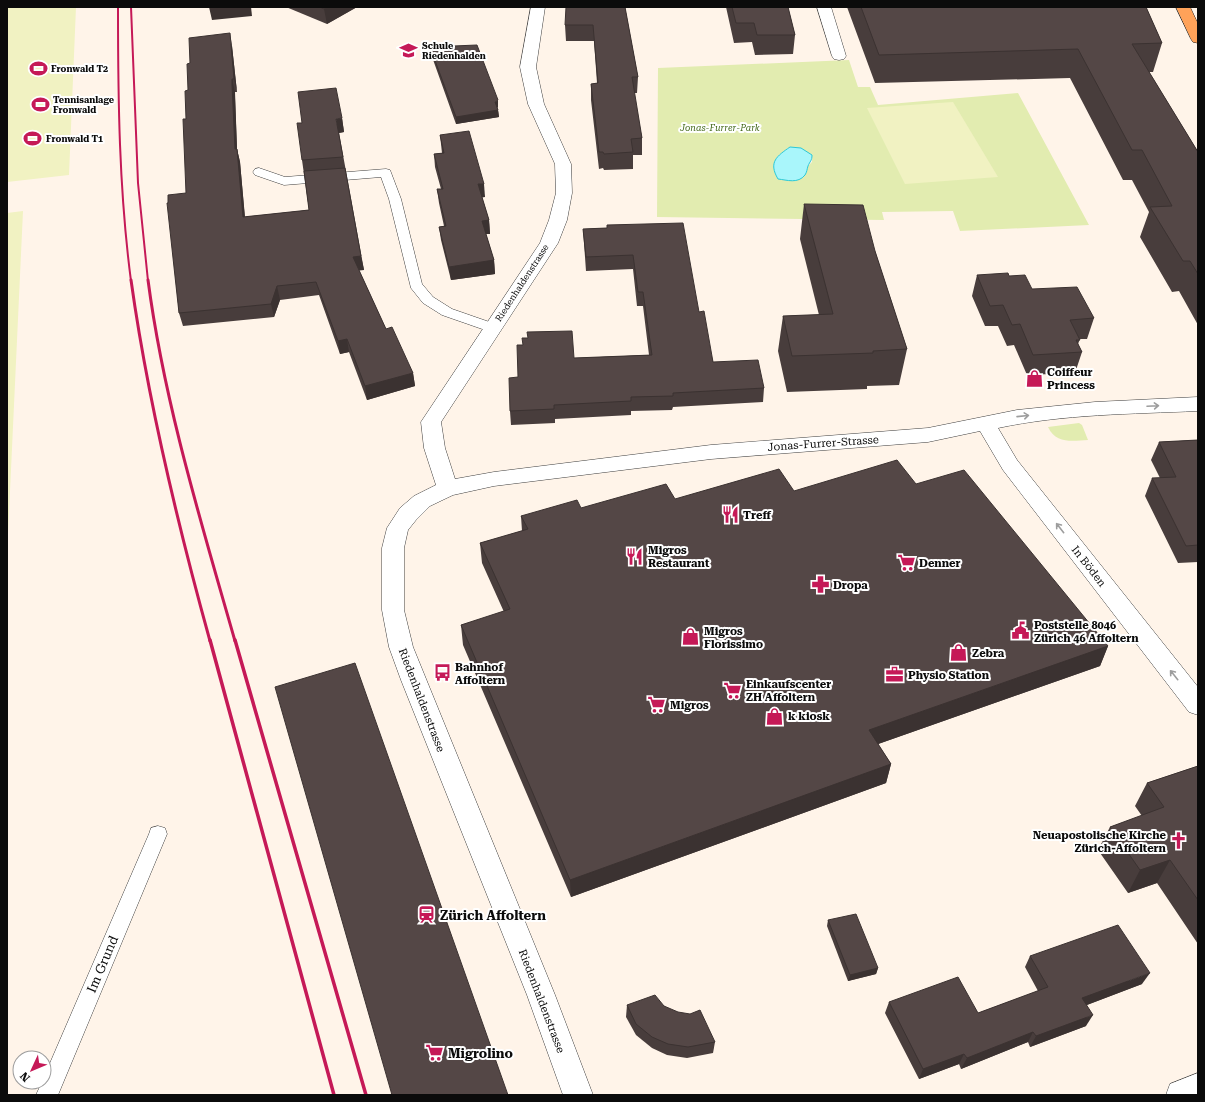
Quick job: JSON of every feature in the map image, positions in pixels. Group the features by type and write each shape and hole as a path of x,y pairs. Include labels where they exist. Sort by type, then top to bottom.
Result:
{"main road":[{"path":"1183,7 1198,39"}],"street":[{"name":"Riedenhaldenstrasse","path":"538,7 528,67 536,104 563,164 564,193 558,220 548,243 431,422 432,440 438,465 448,488 422,501 408,514 398,528 393,548 394,610 401,648 413,680 541,995 578,1095"},
{"path":"824,7 839,56"},
{"name":"Jonas-Furrer-Strasse","path":"448,488 494,479 711,452 928,435 1017,416 1095,408 1198,404"},
{"name":"In Böden","path":"985,423 1010,465 1198,705"},
{"path":"1180,1095 1198,1088"}],"lane":[{"name":"Riedenhaldenstrasse","path":"259,172 284,181 386,173 395,199 416,285 428,300 447,312 493,328"},
{"name":"Im Grund","path":"47,1095 158,834"}],"green space":[{"name":"Tennisanlage Fronwald","path":"7,7 76,7 69,175 7,182"},
{"name":"Jonas-Furrer-Park","path":"849,60 858,87 870,87 878,105 1018,93 1089,225 960,231 953,211 882,212 884,220 657,217 658,68","holes":["790,147 812,155 812,162 808,166 778,179 775,173 774,164 775,160 785,150"]},
{"path":"953,102 998,177 905,184 867,108"},
{"path":"23,211 7,556 7,213"},
{"path":"1079,423 1082,425 1088,440 1070,441 1060,439 1051,432 1048,427"}],"water":[{"path":"790,147 801,148 812,155 806,174 799,180 792,181 778,179 775,173 775,160 781,153"}],"building":[{"path":"566,7 625,7 638,77 632,77 642,138 631,139 633,152 604,154 603,152 599,152 591,84 598,83 593,25 565,25"},
{"path":"732,7 788,7 795,35 757,35 754,23 736,23"},
{"path":"861,7 1146,7 1162,43 1132,44 1198,152 1198,274 1190,261 1183,261 1150,207 1172,206 1142,150 1132,150 1078,49 879,55"},
{"path":"230,33 234,79 232,79 232,85 235,149 237,149 243,217 309,210 304,171 345,168 361,256 353,257 386,329 392,327 413,373 365,386 347,339 338,341 316,282 277,286 271,304 179,313 167,203 168,195 186,193 183,119 186,119 185,91 188,90 187,64 190,63 189,38"},
{"path":"477,45 498,100 495,102 498,110 456,117 430,47"},
{"path":"336,88 342,118 336,119 343,157 302,160 297,123 302,123 298,92"},
{"path":"469,131 484,184 478,184 489,220 482,221 494,260 449,267 439,227 446,226 437,189 443,189 434,154 444,153 440,135"},
{"path":"804,204 863,205 875,251 907,349 873,351 873,353 792,356 783,316 833,314"},
{"path":"683,223 699,312 704,311 713,362 758,360 764,388 673,393 673,396 631,397 631,401 554,405 554,409 510,411 509,378 518,377 517,345 523,345 522,338 528,338 527,332 572,331 574,358 652,355 643,292 638,292 633,255 586,257 583,229 607,228 607,225"},
{"path":"1008,273 1009,276 1025,275 1032,289 1077,287 1094,318 1070,320 1080,340 1076,340 1082,352 1033,355 1020,324 1012,325 1003,305 990,306 977,275"},
{"path":"1198,440 1198,545 1186,546 1152,478 1176,477 1159,442"},
{"name":"Einkaufscenter ZH Affoltern","path":"897,460 916,484 964,470 1108,646 869,730 891,764 570,880 461,625 510,609 480,543 528,529 521,516 577,500 581,508 666,484 675,499 779,469 794,491"},
{"path":"355,663 508,1095 392,1095 275,687"},
{"path":"1198,766 1198,900 1170,860 1140,870 1110,827 1164,807 1147,783"},
{"path":"856,914 878,968 850,975 828,920"},
{"path":"1118,925 1150,973 1082,998 1093,1015 1036,1036 1033,1032 967,1058 964,1054 923,1069 889,1002 958,977 978,1013 1048,987 1030,956"},
{"path":"655,995 664,1006 678,1012 690,1014 700,1010 715,1042 688,1047 668,1044 652,1037 636,1024 627,1005"}],"railway":[{"path":"118,7 119,110 122,179 131,281"},
{"path":"131,7 138,183 148,281"},
{"path":"131,280 146,371 164,462 210,641"},
{"path":"148,280 164,371 185,462 235,641"},
{"path":"210,640 334,1095"},
{"path":"235,640 366,1095"}],"place":[{"name":"Schule Riedenhalden","path":"409,51"},
{"name":"Fronwald T2","path":"38,69"},
{"name":"Tennisanlage Fronwald","path":"40,105"},
{"name":"Fronwald T1","path":"33,139"},
{"name":"Coiffeur Princess","path":"1034,378"},
{"name":"Treff","path":"730,515"},
{"name":"Migros Restaurant","path":"635,556"},
{"name":"Denner","path":"906,563"},
{"name":"Dropa","path":"820,585"},
{"name":"Poststelle 8046 Zürich 46 Affoltern","path":"1021,631"},
{"name":"Migros Florissimo","path":"691,637"},
{"name":"Zebra","path":"959,653"},
{"name":"Bahnhof Affoltern","path":"442,673"},
{"name":"Physio Station","path":"895,675"},
{"name":"Einkaufscenter ZH Affoltern","path":"733,690"},
{"name":"Migros","path":"657,705"},
{"name":"k kiosk","path":"775,716"},
{"name":"Neuapostolische Kirche Zürich-Affoltern","path":"1179,841"},
{"name":"Zürich Affoltern","path":"427,915"},
{"name":"Migrolino","path":"435,1053"}]}
